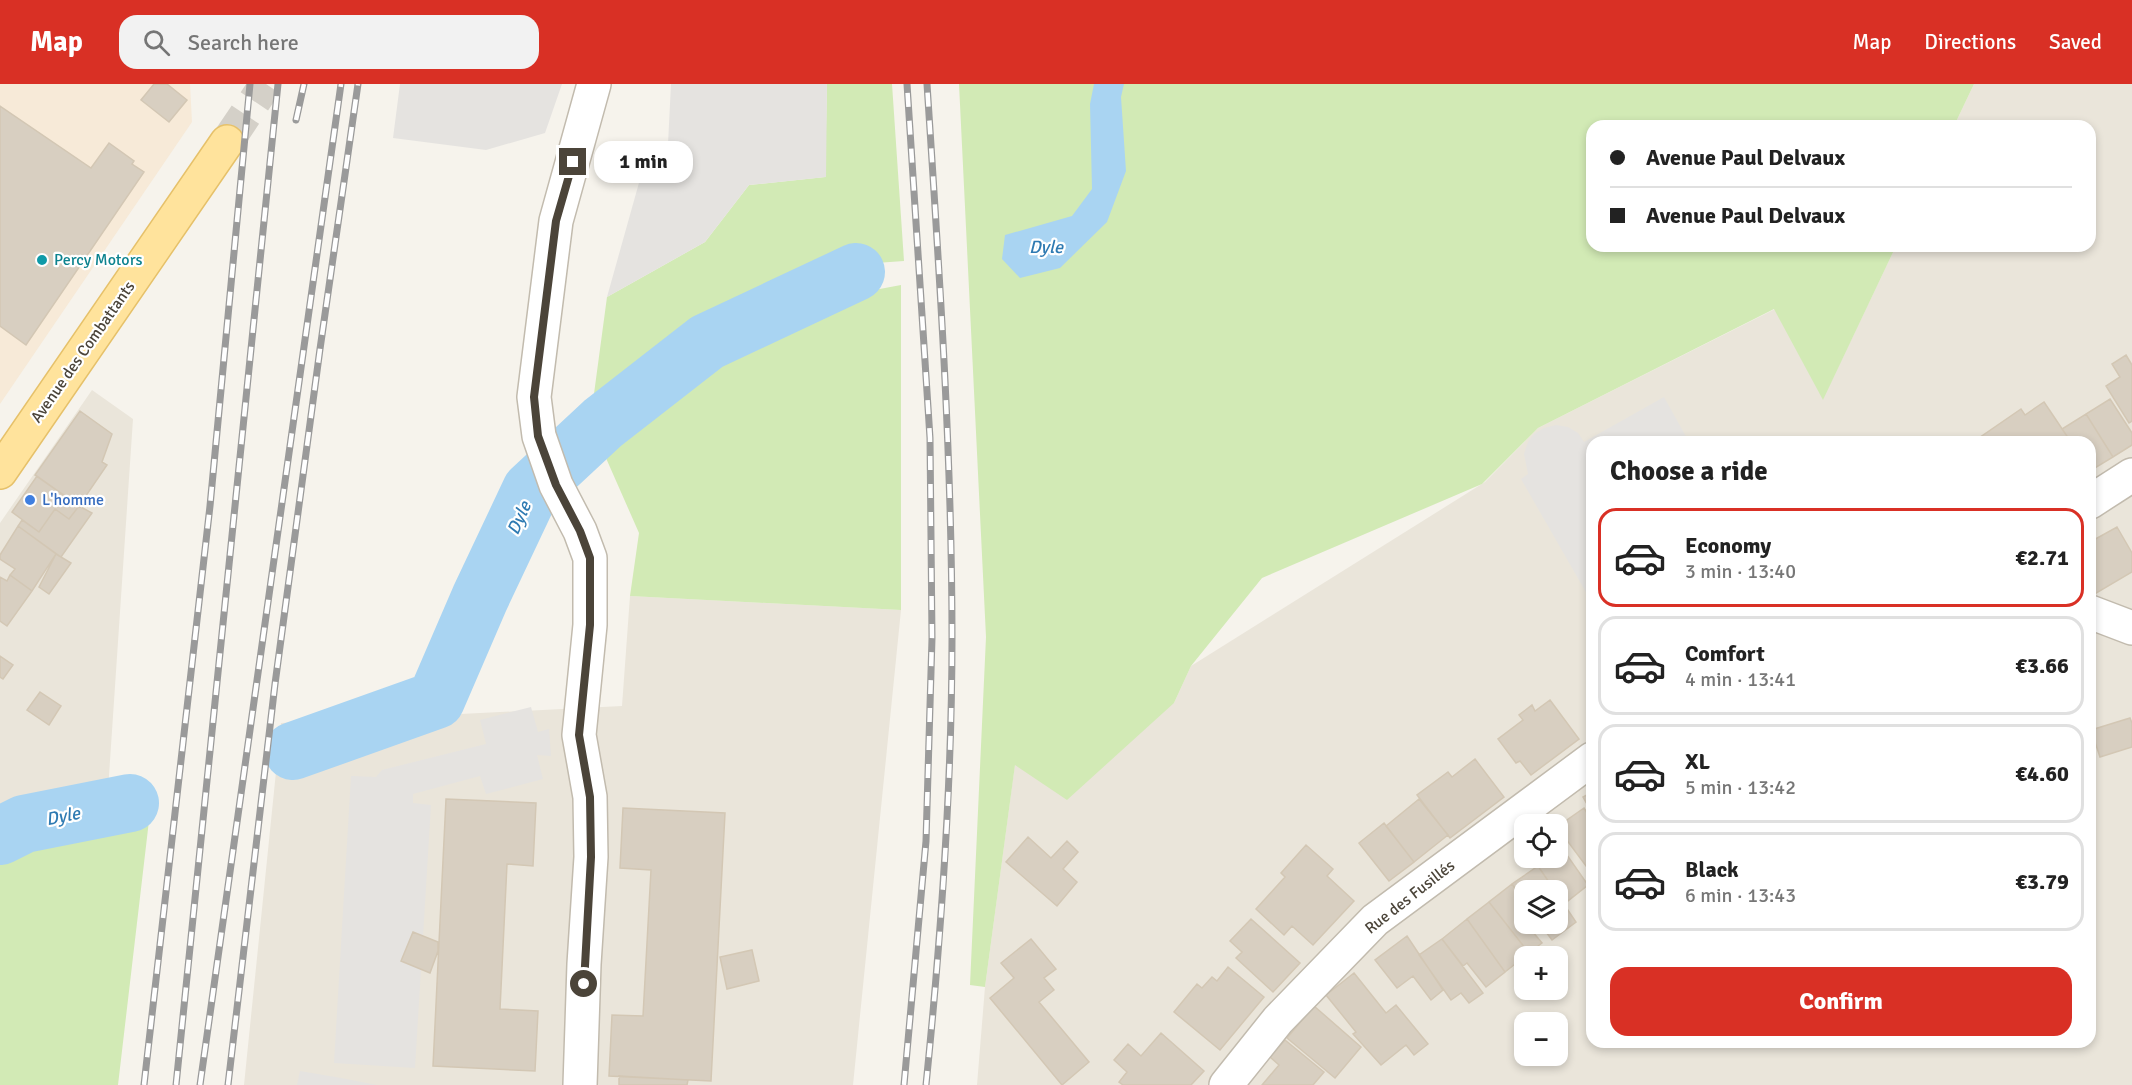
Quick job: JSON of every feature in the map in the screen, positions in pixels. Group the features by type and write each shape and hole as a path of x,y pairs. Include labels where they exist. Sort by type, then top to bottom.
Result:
{"main road":[{"name":"Avenue des Combattants","path":"0,472 227,142"}],"street":[{"path":"580,1085 584,963 591,857 590,797 579,735 590,625 590,558 580,531 556,485 538,436 534,397 556,221 594,84"},
{"path":"2096,498 2132,475"},
{"path":"2096,614 2132,628"},
{"name":"Rue des Fusillés","path":"1226,1085 1278,1020 1375,920 1586,763"}],"shaded area":[{"path":"0,84 190,84 192,122 0,404"},
{"path":"400,84 562,84 545,133 486,150 393,138"},
{"path":"671,84 827,84 826,177 749,185 705,242 607,297 642,172 657,173 668,144"},
{"path":"1974,84 2132,84 2132,1085 977,1085 985,987 1015,764 1174,703 1191,666 1485,482 1538,428 1775,309 1823,399 1893,252 2096,252 2096,120 1957,120"},
{"path":"92,390 133,419 106,820 28,830 0,846 0,523"},
{"path":"1664,397 1686,436 1595,436"},
{"path":"1556,425 1568,427 1578,433 1584,442 1586,441 1586,592 1521,479 1528,474 1524,454 1528,442 1534,434 1544,428"},
{"path":"630,596 901,610 853,1085 244,1085 281,723 622,706"},
{"path":"531,707 538,732 549,729 551,756 537,755 543,779 486,794 480,776 413,794 413,803 431,805 415,1068 334,1063 351,776 376,777 382,770 486,744 480,720"},
{"path":"300,1071 341,1078 377,1085 297,1085"}],"green space":[{"path":"827,84 892,84 904,261 848,265 701,335 591,416 607,297 705,242 749,185 825,177"},
{"path":"959,84 1974,84 1957,120 1586,120 1586,252 1893,252 1823,400 1774,309 1538,428 1482,484 1262,578 1191,666 1174,703 1067,800 1015,765 985,987 970,985 986,637"},
{"path":"901,285 901,610 630,596 639,533 602,449 737,340 837,297"},
{"path":"150,812 118,1085 0,1085 0,846 28,830"}],"water":[{"name":"Dyle","path":"1094,84 1124,84 1121,97 1126,171 1107,222 1060,268 1020,278 1002,259 1005,235 1072,216 1092,189 1090,104"}],"building":[{"path":"154,84 167,84 187,100 169,122 141,100"},
{"name":"Percy Motors","path":"0,106 91,168 109,143 134,161 132,164 144,172 26,345 0,326"},
{"path":"2126,355 2132,365 2132,421 2129,423 2106,386 2120,377 2112,364"},
{"path":"2110,399 2132,433 2132,445 2113,457 2086,414"},
{"path":"2044,402 2067,436 1982,436 2021,409 2025,415"},
{"path":"80,411 112,434 102,462 107,465 79,506 35,475"},
{"path":"2086,414 2113,457 2096,467 2096,436 2067,436 2062,429"},
{"path":"37,476 79,506 69,519 55,509 39,532 12,512"},
{"path":"79,506 92,513 61,557 18,526 22,520 39,532 55,509 69,519"},
{"path":"18,526 56,554 32,591 10,575 15,569 0,559 0,555"},
{"path":"2117,527 2132,553 2132,572 2096,593 2096,539"},
{"path":"56,554 71,563 49,594 39,587"},
{"path":"10,575 32,591 7,626 0,621 0,577 7,581"},
{"path":"0,656 13,665 3,679 0,677"},
{"path":"40,692 61,706 49,725 27,710"},
{"path":"1550,700 1579,739 1531,775 1520,761 1516,763 1498,739 1523,720 1519,715 1532,705 1535,711"},
{"path":"2130,718 2132,747 2100,757 2096,745 2096,728"},
{"path":"1475,759 1504,797 1450,838 1417,795 1448,772 1452,777"},
{"path":"446,799 536,803 533,866 507,864 500,1009 538,1011 535,1071 433,1066"},
{"path":"1419,799 1448,835 1414,862 1386,826"},
{"path":"623,808 725,813 711,1081 609,1076 612,1015 643,1016 651,870 620,868"},
{"path":"1584,808 1586,811 1586,866 1568,842 1568,819"},
{"path":"1384,823 1414,862 1389,881 1359,843"},
{"path":"1028,837 1051,858 1067,841 1078,852 1063,869 1077,882 1057,906 1006,862"},
{"path":"1306,845 1333,869 1327,876 1354,901 1313,945 1292,926 1284,935 1256,909 1285,877 1281,873"},
{"path":"1568,857 1586,882 1586,887 1568,901 1568,880 1548,880 1539,868 1568,868"},
{"path":"1535,868 1539,868 1548,880 1518,880"},
{"path":"1512,884 1514,887 1514,934 1489,902"},
{"path":"1489,902 1524,946 1514,946 1514,965 1505,972 1467,919"},
{"path":"1568,910 1576,922 1568,928"},
{"path":"1251,919 1300,963 1273,992 1236,958 1242,952 1230,941"},
{"path":"1467,919 1505,972 1486,987 1467,963 1463,966 1442,939"},
{"path":"413,932 438,942 438,951 430,973 401,961"},
{"path":"1514,934 1534,934 1542,943 1538,946 1524,946"},
{"path":"1548,934 1560,934 1552,940"},
{"path":"1407,936 1443,990 1431,1000 1413,976 1397,988 1375,960"},
{"path":"1031,939 1056,969 1044,978 1054,990 1039,1002 1089,1062 1062,1085 990,998 1014,978 1001,963"},
{"path":"1442,939 1483,993 1469,1003 1461,993 1451,1000 1419,955"},
{"path":"752,950 759,981 727,989 720,957"},
{"path":"1228,967 1264,997 1220,1050 1174,1012 1197,984 1202,988 1212,977 1217,981"},
{"path":"1354,973 1386,1013 1396,1005 1428,1044 1414,1055 1406,1045 1381,1065 1353,1034 1356,1032 1326,995"},
{"path":"1314,1006 1361,1047 1335,1078 1287,1038"},
{"path":"1161,1033 1204,1071 1191,1085 1123,1085 1119,1082 1127,1072 1114,1060 1128,1044 1141,1056"},
{"path":"1285,1040 1324,1072 1313,1085 1262,1085 1279,1065 1270,1057"},
{"path":"619,1076 688,1080 687,1085 619,1085"}],"waterway":[{"name":"Dyle","path":"293,751 436,700 480,598 531,490 603,423 707,342 856,272"},
{"name":"Dyle","path":"0,836 24,824 130,803"}],"tunnel":[{"path":"227,142 266,84"}],"railway":[{"path":"144,1085 210,506 250,84"},
{"path":"176,1085 278,84"},
{"path":"296,120 304,84"},
{"path":"200,1085 341,84"},
{"path":"228,1085 275,684 358,84"},
{"path":"904,1085 926,841 932,638 930,438 907,84"},
{"path":"926,1085 945,862 952,638 947,430 927,84"}],"place":[{"name":"Percy Motors","path":"42,260"},
{"name":"L'homme","path":"30,500"}],"route":[{"path":"573,162 556,221 534,397 538,436 556,485 580,531 590,558 590,625 579,735 590,797 591,857 584,984"}]}
